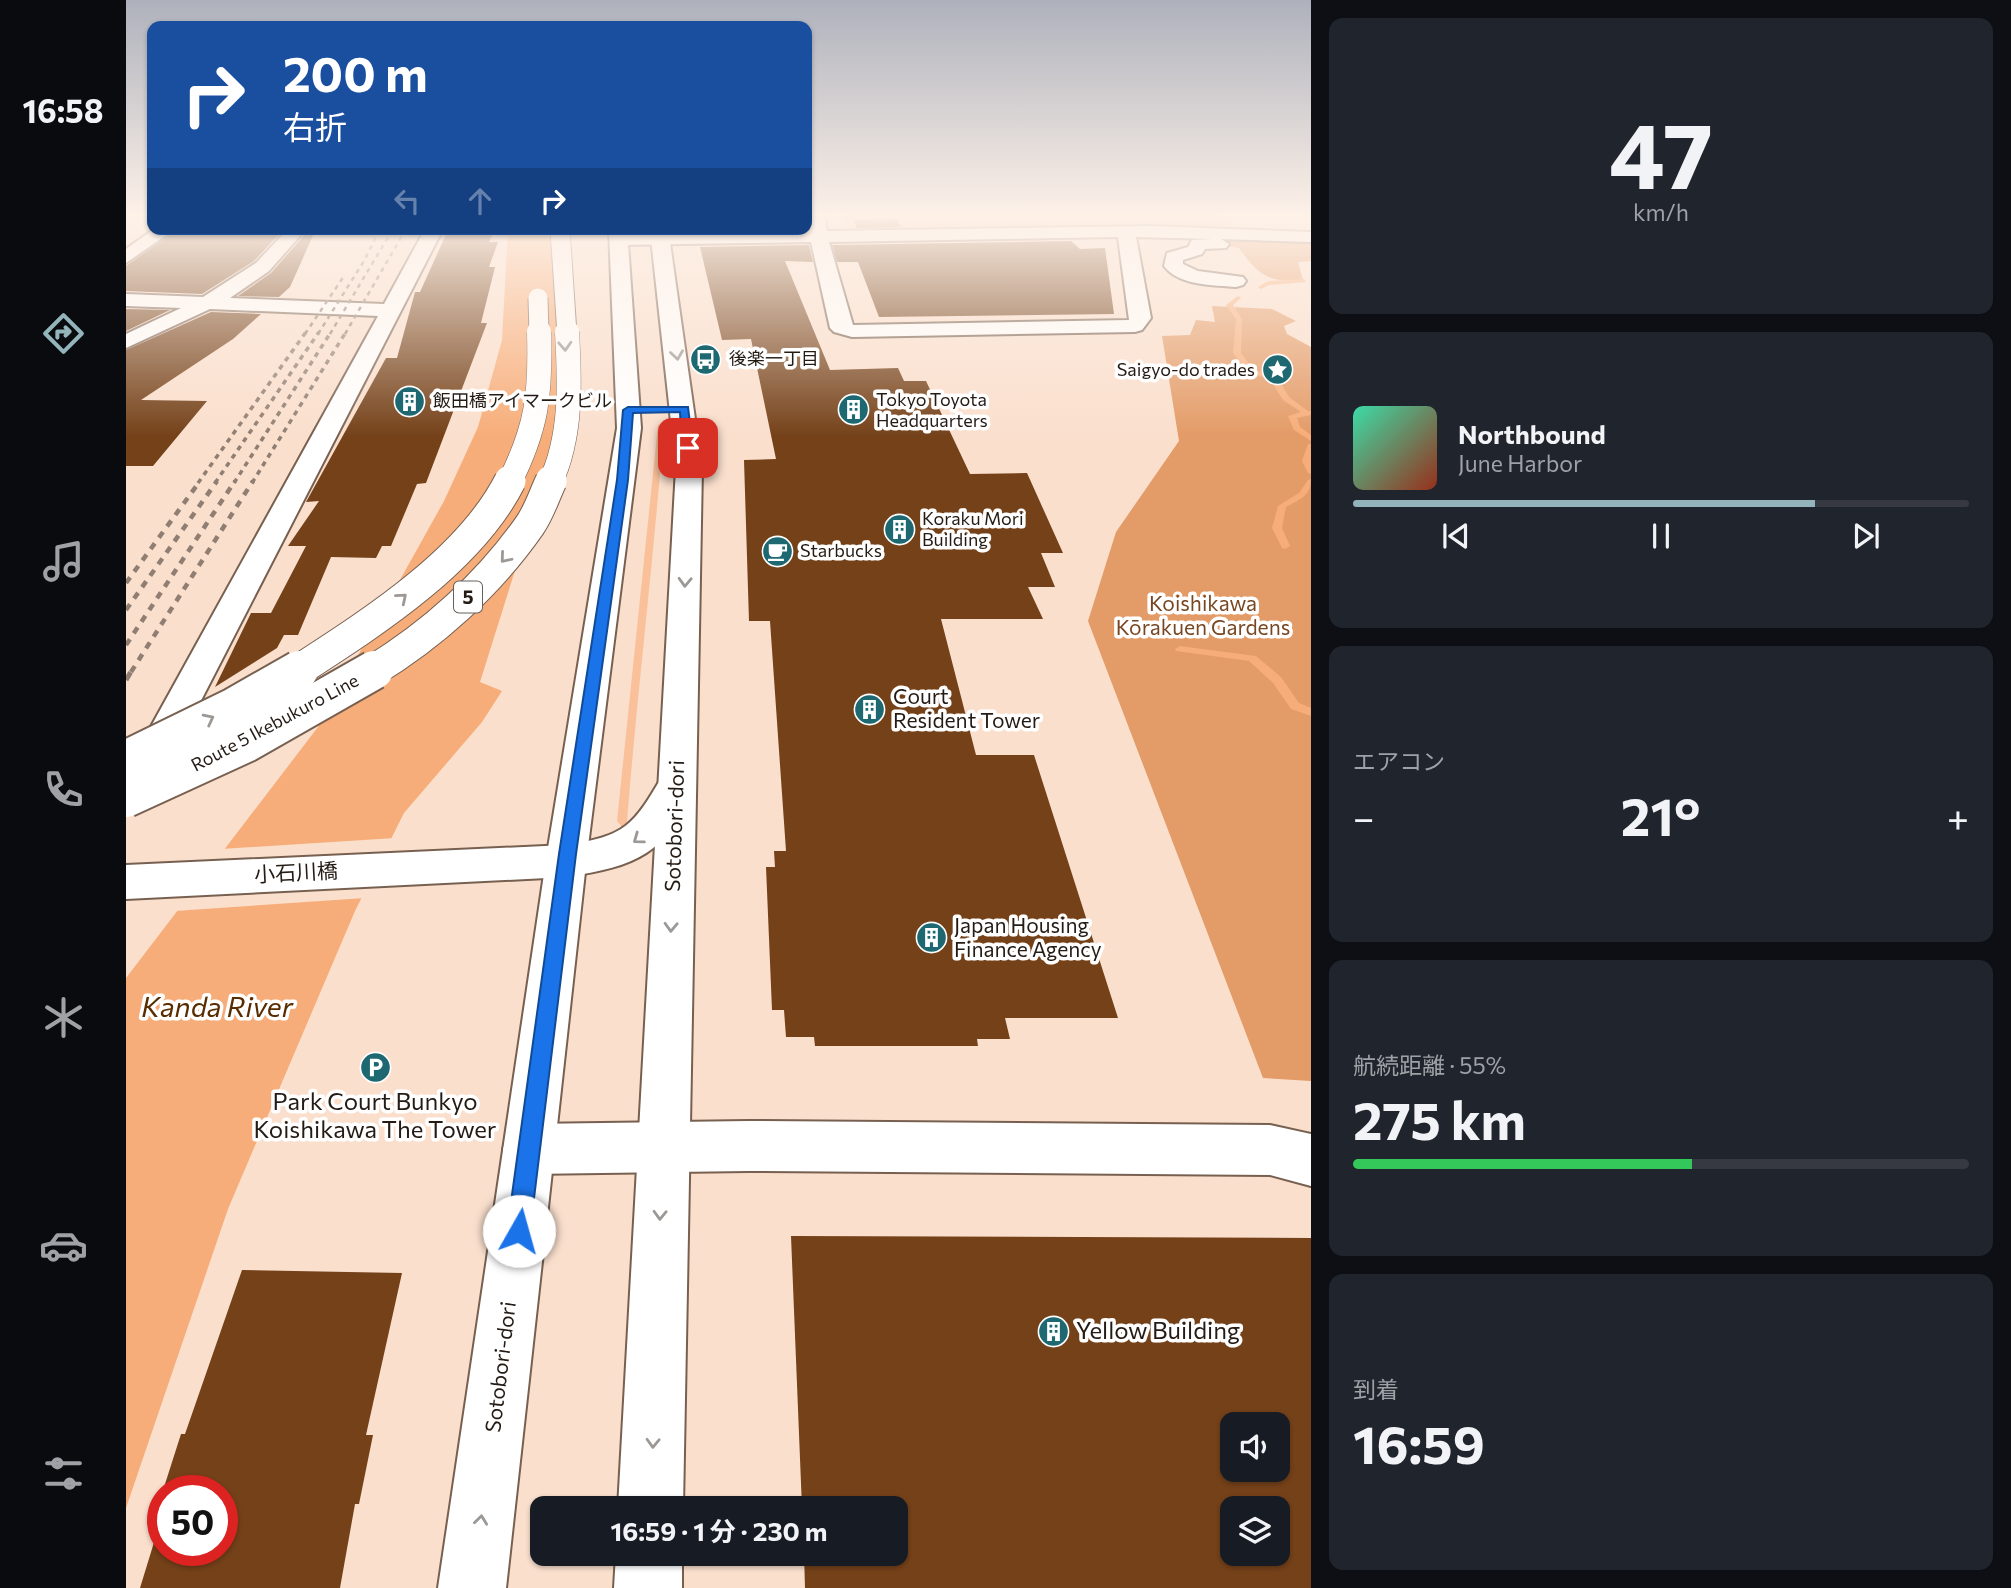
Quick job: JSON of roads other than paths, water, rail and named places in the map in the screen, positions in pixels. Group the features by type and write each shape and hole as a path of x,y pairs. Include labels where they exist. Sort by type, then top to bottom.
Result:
{"main road":[{"path":"126,342 231,288"},
{"path":"126,810 402,288"},
{"name":"Route 5 Ikebukuro Line","path":"126,760 232,708 354,635 439,567 480,524 515,474 533,429 538,385 537,288"},
{"name":"Route 5 Ikebukuro Line","path":"126,798 260,735 355,681 461,603 519,542 551,484 566,429 563,288"},
{"name":"Sotobori-dori","path":"472,1588 566,862 629,428 622,288"},
{"name":"Sotobori-dori","path":"650,1496 690,468 667,288"},
{"path":"832,288 841,328 852,331 1135,326 1141,318 1136,288"},
{"path":"126,300 391,310"},
{"path":"628,410 684,409"},
{"name":"小石川橋","path":"126,882 398,867 566,862 605,854 639,839 666,813 676,785"},
{"path":"529,1149 662,1147 1270,1150 1311,1160"},
{"path":"648,1588 649,1566"}],"water":[{"name":"Kanda River","path":"505,288 563,288 555,443 480,682 502,691 482,722 404,813 355,911 228,1209 126,1508 126,978 318,727 444,501 478,427 502,340"}],"waterway":[{"path":"1238,298 1229,305 1239,319 1237,353 1252,372 1272,376 1286,398 1305,412"},
{"path":"1311,413 1292,416 1297,428 1311,439"},
{"path":"1311,446 1306,461 1311,471"},
{"path":"1285,546 1277,528 1282,506 1302,495 1311,482"},
{"path":"1180,649 1252,658 1277,680 1295,706 1311,712"}],"railway":[{"path":"305,334 336,288"},
{"path":"318,334 347,288"},
{"path":"330,334 358,288"},
{"path":"345,334 372,288"},
{"path":"198,483 306,332"},
{"path":"215,483 319,332"},
{"path":"234,483 331,332"},
{"path":"252,483 346,332"},
{"path":"126,583 200,481"},
{"path":"126,610 217,481"},
{"path":"126,645 235,481"},
{"path":"131,672 253,481"},
{"path":"126,680 132,670"}],"place":[{"name":"後楽一丁目","path":"706,359"},
{"name":"Saigyo-do trades","path":"1278,370"},
{"name":"飯田橋アイマークビル","path":"410,401"},
{"name":"Tokyo Toyota Headquarters","path":"853,410"},
{"name":"Koraku Mori Building","path":"899,529"},
{"name":"Starbucks","path":"777,551"},
{"name":"Court Resident Tower","path":"870,709"},
{"name":"Japan Housing Finance Agency","path":"931,938"},
{"name":"Park Court Bunkyo Koishikawa The Tower","path":"375,1068"},
{"name":"Yellow Building","path":"1053,1331"}],"park label":[{"name":"Koishikawa Kōrakuen Gardens","path":"1203,616"}]}
